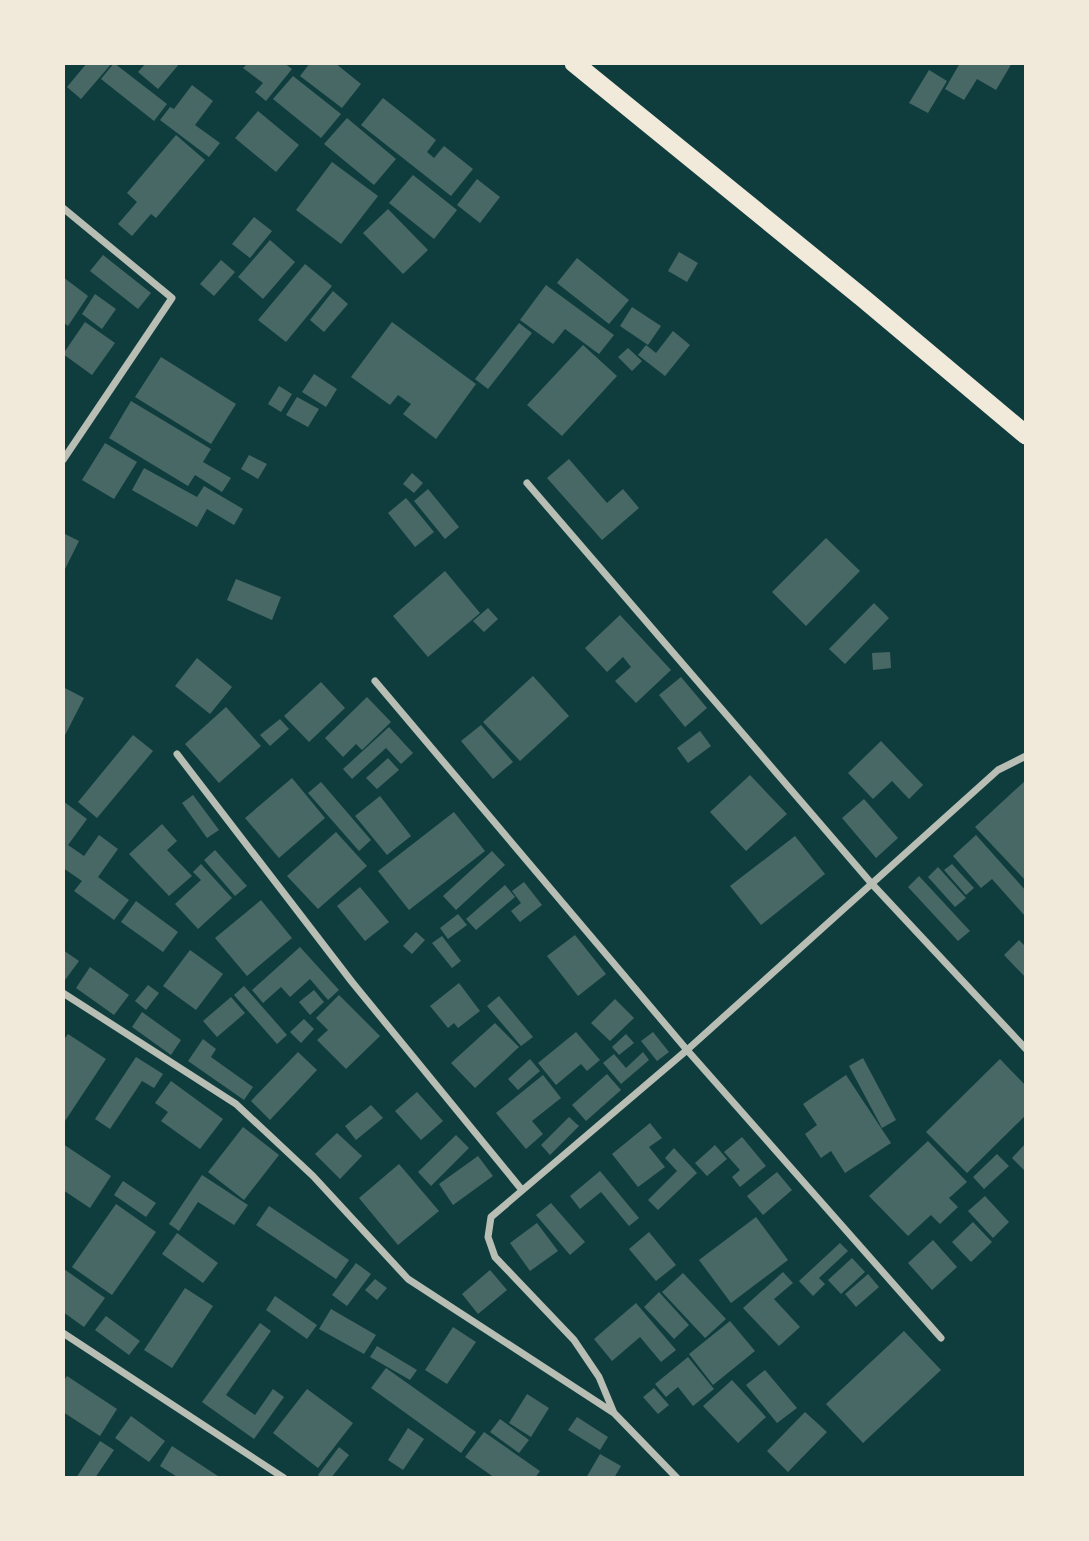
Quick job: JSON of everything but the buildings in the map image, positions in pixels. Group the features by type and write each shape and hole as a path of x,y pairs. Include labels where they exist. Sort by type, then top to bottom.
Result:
{"highway":[{"path":"574,63 1026,435"}],"street":[{"path":"63,208 172,298 63,460"},
{"path":"527,483 872,884 1026,1049"},
{"path":"375,681 687,1050 941,1338"},
{"path":"177,754 352,982 522,1190"},
{"path":"614,1413 599,1377 574,1340 495,1257 488,1237 491,1217 687,1050 998,770 1026,756"},
{"path":"63,992 236,1104 313,1176 408,1279 614,1413 677,1478"},
{"path":"63,1333 284,1478"}]}
